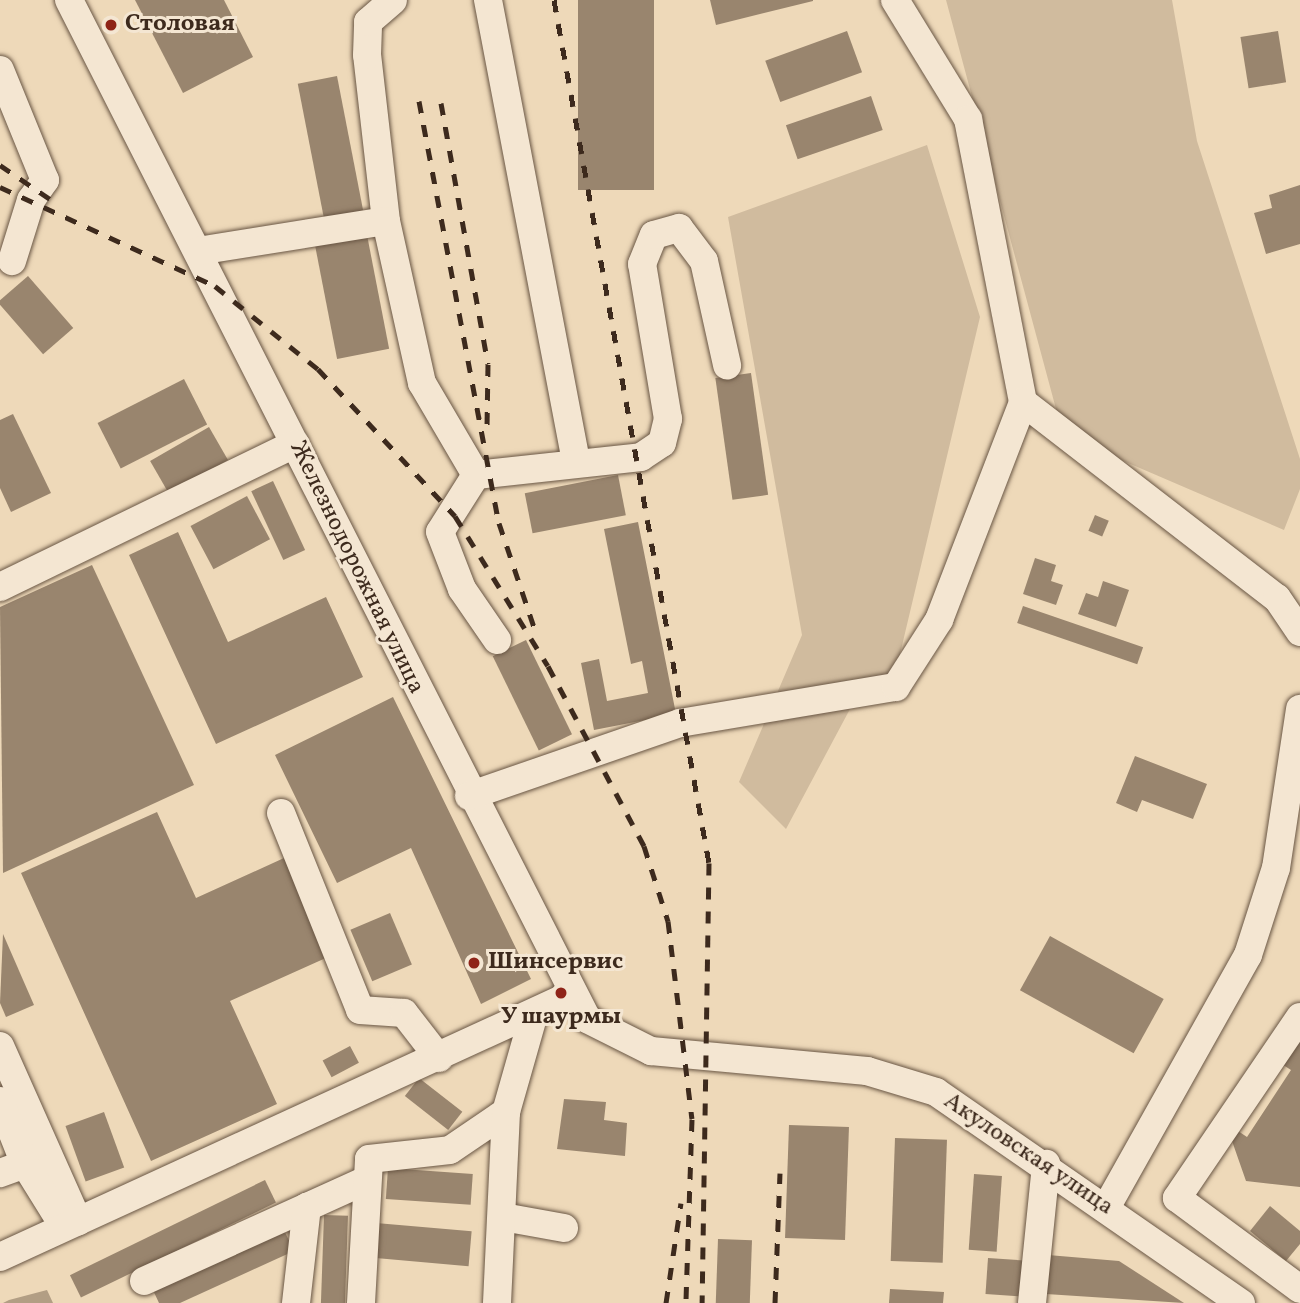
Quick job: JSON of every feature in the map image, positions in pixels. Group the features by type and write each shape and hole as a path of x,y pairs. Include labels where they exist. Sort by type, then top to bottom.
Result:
{"street":[{"name":"Железнодорожная улица","path":"69,0 198,251 571,995 587,1019 618,1039 708,1058"},
{"path":"393,0 368,22 367,44 386,221 422,383 476,475"},
{"path":"488,0 576,463"},
{"path":"469,796 680,723 896,687 939,620 1023,402 968,119 904,4"},
{"path":"0,70 45,180 31,200 4,260"},
{"path":"198,251 386,221"},
{"path":"476,475 641,457 662,443 668,419 642,264 654,234 679,228 704,261 727,365"},
{"path":"1023,402 1276,598 1300,632"},
{"path":"0,587 295,444"},
{"path":"476,475 440,532 461,589 497,640"},
{"path":"1105,1208 1248,955 1276,868 1300,709"},
{"path":"281,813 360,1010 404,1013 439,1058"},
{"path":"0,1257 533,1017 571,995"},
{"path":"497,1303 506,1112 533,1017"},
{"path":"1300,1017 1177,1198 1300,1289"},
{"path":"0,1046 71,1224"},
{"name":"Акуловская улица","path":"708,1058 867,1071 903,1081 969,1110 1241,1303"},
{"path":"0,1101 13,1169 71,1224"},
{"path":"361,1303 369,1159 450,1150 506,1112"},
{"path":"1032,1303 1046,1164"},
{"path":"144,1281 367,1180"},
{"path":"296,1303 307,1207"},
{"path":"503,1217 564,1227"}],"shaded area":[{"path":"946,0 1172,0 1197,141 1300,459 1300,489 1284,530 1063,435"},
{"path":"927,145 980,317 896,671 858,694 786,829 739,782 802,635 728,217"},
{"path":"47,1290 53,1303 3,1303 9,1300"}],"building":[{"path":"135,0 224,0 253,57 183,93"},
{"path":"578,0 654,0 654,190 578,190"},
{"path":"710,0 813,0 813,1 716,25"},
{"path":"847,31 862,72 780,102 765,61"},
{"path":"1278,31 1286,82 1249,88 1240,37"},
{"path":"337,76 363,210 324,218 298,84"},
{"path":"871,96 883,130 798,159 786,125"},
{"path":"1300,185 1300,244 1266,254 1254,213 1272,208 1269,195"},
{"path":"367,235 389,349 337,359 315,245"},
{"path":"28,276 73,328 43,354 0,305 0,300"},
{"path":"751,373 768,495 732,500 715,378"},
{"path":"184,379 207,424 121,468 98,423"},
{"path":"13,414 51,493 11,512 0,488 0,420"},
{"path":"209,427 228,460 169,494 150,461"},
{"path":"618,475 626,515 533,533 525,493"},
{"path":"273,481 305,550 283,560 251,491"},
{"path":"247,496 270,539 213,569 190,526"},
{"path":"1095,515 1109,521 1102,537 1088,531"},
{"path":"638,522 676,714 594,730 581,663 599,659 607,701 648,693 642,661 631,664 604,529"},
{"path":"178,532 228,642 326,597 363,677 216,744 129,555"},
{"path":"1035,558 1056,565 1051,581 1063,585 1056,605 1023,594"},
{"path":"92,565 194,785 3,873 0,607"},
{"path":"1103,581 1129,590 1116,627 1078,614 1086,593 1098,597"},
{"path":"1023,606 1143,647 1137,664 1017,623"},
{"path":"526,640 572,734 539,751 493,656"},
{"path":"393,697 531,979 481,1004 411,848 337,883 275,755"},
{"path":"1135,756 1207,784 1193,819 1142,800 1137,812 1116,803"},
{"path":"157,812 196,898 284,858 328,957 230,1001 277,1104 151,1161 21,873"},
{"path":"390,913 412,965 372,981 350,930"},
{"path":"3,934 34,1005 6,1017 0,1003"},
{"path":"1050,936 1164,999 1134,1053 1020,990"},
{"path":"1300,1039 1300,1187 1246,1181 1232,1141 1238,1131 1247,1137 1291,1070 1274,1059"},
{"path":"350,1046 359,1063 332,1077 323,1061"},
{"path":"419,1078 462,1112 448,1130 405,1096"},
{"path":"564,1099 606,1102 604,1120 627,1123 625,1156 557,1149"},
{"path":"104,1112 124,1167 86,1181 65,1126"},
{"path":"789,1125 849,1127 845,1240 785,1238"},
{"path":"895,1138 947,1140 943,1263 891,1261"},
{"path":"388,1168 473,1174 471,1205 386,1199"},
{"path":"974,1174 1002,1176 997,1252 969,1250"},
{"path":"265,1180 276,1202 81,1298 70,1275"},
{"path":"1270,1206 1300,1231 1300,1244 1286,1261 1250,1231"},
{"path":"324,1215 348,1216 345,1303 321,1303"},
{"path":"376,1223 472,1231 469,1266 373,1258"},
{"path":"283,1228 294,1251 180,1303 159,1303 152,1288"},
{"path":"718,1239 752,1240 750,1303 716,1303"},
{"path":"1048,1255 1119,1261 1184,1303 1046,1294"},
{"path":"988,1258 1028,1261 1025,1297 985,1294"},
{"path":"890,1289 944,1292 943,1303 889,1303"}],"railway":[{"path":"554,0 709,863 702,1303"},
{"path":"419,101 499,523 536,633"},
{"path":"441,103 488,364 487,428"},
{"path":"0,165 50,199"},
{"path":"0,187 215,286 318,369 455,516 548,666 644,846 668,921 692,1119 686,1303"},
{"path":"775,1303 780,1173"},
{"path":"666,1303 681,1203"}],"place":[{"name":"Столовая","path":"111,25"},
{"name":"Шинсервис","path":"474,963"},
{"name":"У шаурмы","path":"561,993"}]}
